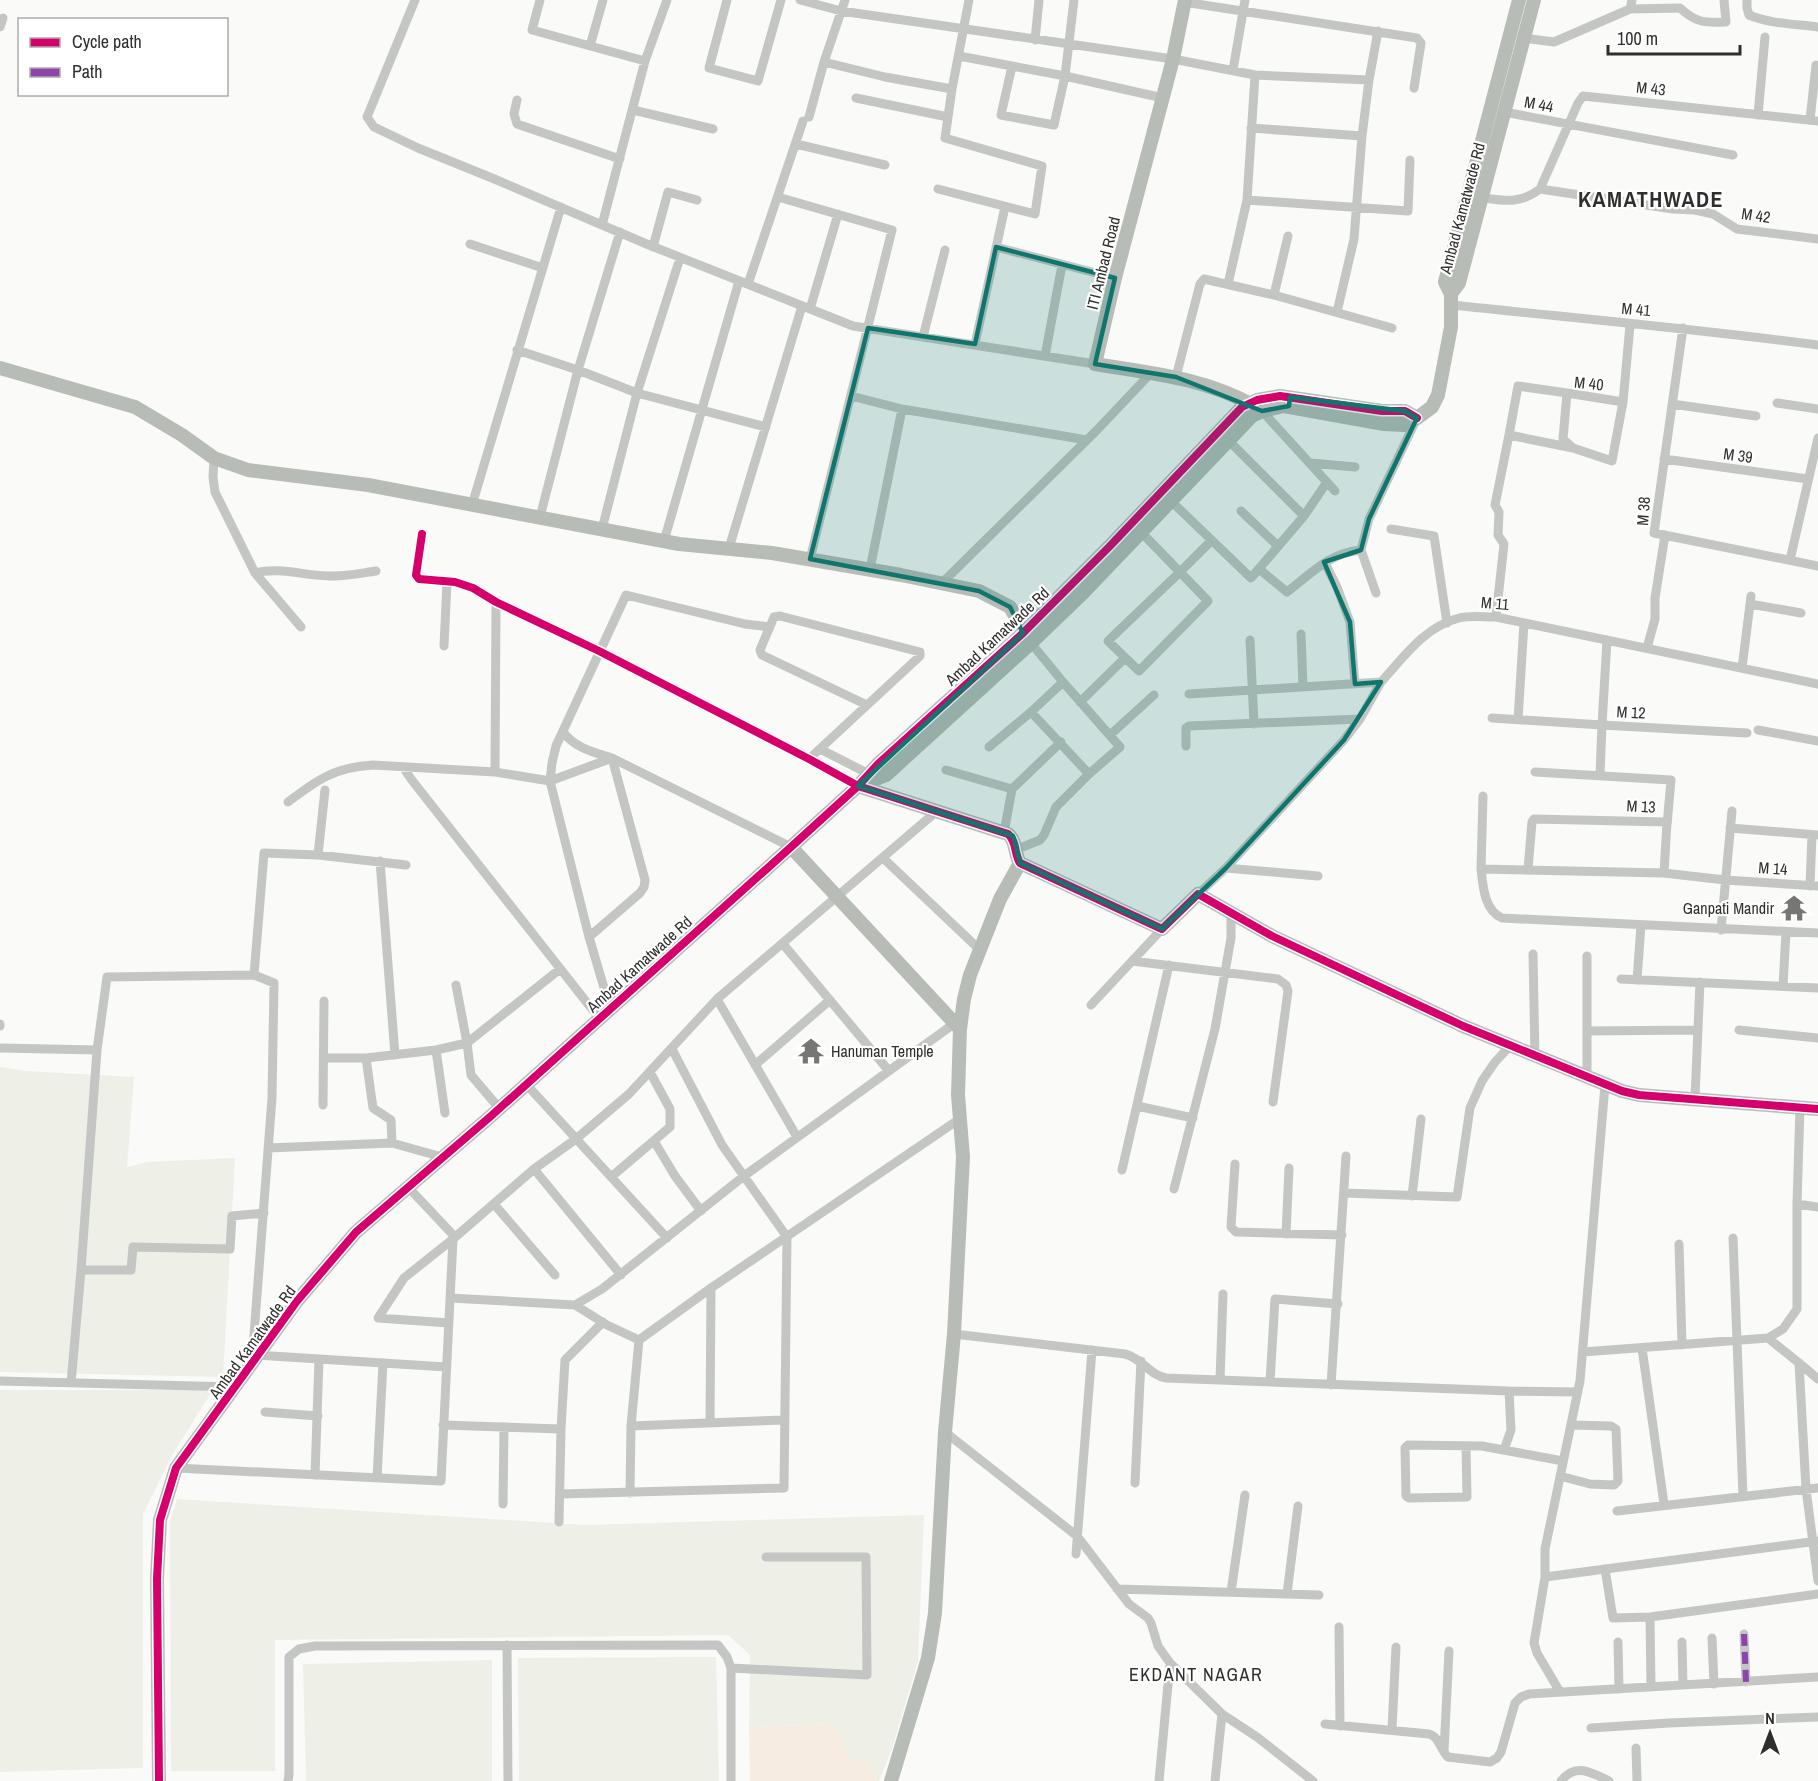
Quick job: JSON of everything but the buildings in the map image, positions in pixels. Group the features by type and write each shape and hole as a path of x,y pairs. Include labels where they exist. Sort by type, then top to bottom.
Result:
{"street":[{"path":"415,0 367,117 374,127 418,148 653,247 853,326 1176,377 1210,387 1262,411 1335,491"},
{"path":"540,0 532,30 645,61"},
{"path":"590,46 603,0"},
{"path":"602,225 645,61 667,0"},
{"path":"727,0 709,68 758,81 781,0"},
{"path":"800,0 841,11 1173,59 1256,75 1369,80"},
{"path":"664,541 703,409 744,283 806,119 845,0"},
{"path":"938,189 1035,214 1042,166 945,138 969,0"},
{"path":"1035,40 1040,0"},
{"path":"1012,66 1001,114 1054,125 1065,76 1074,0"},
{"path":"1233,70 1245,0"},
{"path":"1452,300 1445,282 1519,0"},
{"name":"Ambad Kamatwade Rd","path":"1417,418 1432,407 1438,395 1451,327 1452,300 1483,198 1534,0"},
{"path":"1523,38 1554,42 1631,4 1682,4 1689,16 1702,23 1726,22 1725,0"},
{"path":"1747,0 1749,15 1766,21 1818,27"},
{"path":"1185,1 1417,38 1420,41 1414,88"},
{"name":"ITI Ambad Road","path":"1095,364 1115,278 1173,59 1185,1"},
{"path":"1336,312 1354,239 1362,136 1378,31"},
{"path":"1758,115 1765,37"},
{"path":"959,56 1163,98"},
{"path":"824,62 885,77 952,89"},
{"path":"1814,121 1816,64"},
{"path":"1228,284 1247,200 1256,75"},
{"name":"M 43","path":"1540,189 1580,99 1588,96 1814,121"},
{"path":"856,98 948,117"},
{"path":"517,100 514,114 518,124 620,159"},
{"path":"633,110 713,129"},
{"name":"M 44","path":"1504,112 1733,155"},
{"path":"1251,128 1362,136"},
{"path":"796,144 885,165"},
{"path":"1247,200 1408,211 1410,160"},
{"path":"1483,198 1504,201 1519,200 1529,198 1540,189"},
{"name":"M 42","path":"1540,189 1673,209 1695,210 1713,214 1737,229 1818,239"},
{"path":"653,247 668,192 697,200"},
{"path":"778,197 892,230 810,559"},
{"path":"472,505 561,207"},
{"path":"975,344 1005,207"},
{"path":"729,548 766,427 837,214"},
{"path":"540,517 578,370 620,232"},
{"path":"1274,295 1288,236"},
{"path":"470,244 543,268"},
{"path":"996,247 1115,278"},
{"path":"923,337 945,250"},
{"path":"603,529 637,393 680,258"},
{"path":"1045,356 1062,265"},
{"path":"1176,377 1200,284 1204,279 1274,295 1392,328"},
{"name":"M 41","path":"1452,300 1630,325 1683,328 1818,345"},
{"name":"M 40","path":"1623,402 1567,393 1563,439 1573,448 1612,461 1623,402 1630,325"},
{"name":"M 38","path":"1683,328 1654,533 1818,566"},
{"path":"517,350 637,393 766,427"},
{"path":"0,368 135,407 182,435 214,458 249,470 368,485 664,541 772,552 979,591 1010,607 1027,638 1120,747 1056,807 1044,835 1018,856 980,950 957,1026 958,1095 963,1157 954,1334 945,1432 933,1630 928,1658 891,1781"},
{"path":"942,583 1087,440 1151,373"},
{"path":"1496,617 1504,544 1498,535 1498,512 1495,505 1518,386 1567,393"},
{"path":"851,396 902,409 1087,440"},
{"path":"1248,403 1268,398 1384,424 1404,425 1417,418"},
{"path":"1262,411 1284,406 1289,402"},
{"name":"Ambad Kamatwade Rd","path":"858,786 886,775 1027,638 1235,412 1248,403"},
{"path":"1777,403 1818,409"},
{"path":"1672,404 1756,416"},
{"path":"870,569 902,409"},
{"name":"Ambad Kamatwade Rd","path":"159,1781 157,1579 160,1520 176,1468 297,1301 356,1232 499,1108 791,847 858,786 878,764 1083,593 1252,417 1262,411"},
{"path":"1376,594 1361,550 1369,519 1417,418"},
{"path":"1509,435 1573,448"},
{"path":"1790,560 1818,438"},
{"path":"1229,441 1304,516"},
{"path":"214,458 215,492 255,573 301,627"},
{"name":"M 39","path":"1664,459 1808,479"},
{"path":"1311,463 1355,467"},
{"path":"1171,501 1251,578 1304,516 1328,482"},
{"path":"1241,510 1278,546"},
{"path":"1391,529 1434,536 1447,623"},
{"path":"1141,532 1180,573 1208,601 1139,671 1108,641 1180,573 1211,541"},
{"path":"422,534 417,577 473,588 496,602 599,651 858,786 1004,833 1013,839 1018,856 1162,929"},
{"path":"1647,648 1655,619 1655,598 1665,535"},
{"path":"1259,569 1287,592 1324,563 1345,551 1361,550"},
{"path":"1324,563 1337,587 1350,622 1355,684"},
{"path":"255,573 267,570 335,576 376,571"},
{"path":"444,646 447,582"},
{"path":"610,1008 589,937 550,781 553,756 562,732 626,594 745,624 770,627"},
{"path":"1742,668 1751,600 1801,613"},
{"path":"495,772 496,602"},
{"path":"809,759 920,656 920,652 780,616 774,617 760,650 762,655 867,705"},
{"name":"M 11","path":"1198,894 1226,868 1344,740 1360,719 1381,682 1422,637 1433,629 1460,617 1496,617 1818,684"},
{"path":"1518,720 1524,623"},
{"path":"1301,634 1303,687"},
{"path":"1250,640 1254,724"},
{"name":"M 12","path":"1607,640 1602,725 1747,733"},
{"path":"1080,702 1125,658"},
{"path":"989,747 1063,682"},
{"path":"1189,693 1381,682"},
{"path":"1110,735 1154,695"},
{"path":"1031,712 1089,774"},
{"path":"1492,718 1602,725 1600,775"},
{"path":"1186,746 1187,727 1360,719"},
{"path":"1758,729 1818,741"},
{"path":"562,732 569,740 585,750 612,758 791,847 957,1026"},
{"path":"1004,833 1012,789 1061,742"},
{"path":"820,749 869,774"},
{"path":"288,802 310,784 353,766 495,772 550,781 612,758"},
{"path":"589,937 640,893 645,880 612,758"},
{"path":"403,767 599,1018"},
{"path":"946,770 1012,789"},
{"path":"1535,772 1671,780 1666,825"},
{"path":"318,855 325,790"},
{"path":"1483,796 1481,869 1486,900 1497,916 1721,930 1818,933"},
{"path":"1721,930 1732,811"},
{"path":"449,1323 378,1318 404,1278 628,1094 717,999 938,812"},
{"name":"M 13","path":"1528,869 1534,819 1600,819 1667,822 1664,873"},
{"path":"1730,828 1815,835 1814,886"},
{"path":"254,975 264,854 318,855 406,865"},
{"path":"883,858 980,950"},
{"path":"380,861 395,1054"},
{"path":"1226,868 1318,876"},
{"name":"M 14","path":"1481,869 1664,873 1814,886"},
{"path":"1091,1005 1198,894 1272,936 1463,1026 1622,1091 1639,1095 1818,1109"},
{"path":"1174,1189 1213,1040 1232,932 1231,911"},
{"path":"1638,980 1641,925"},
{"path":"1783,986 1786,932"},
{"path":"783,944 889,1071"},
{"path":"1533,954 1535,1057"},
{"path":"1587,956 1587,1078"},
{"path":"1132,961 1225,972 1278,980 1284,983 1288,987 1273,1102"},
{"path":"1122,1170 1169,965"},
{"path":"324,1058 366,1058 436,1050 467,1042 560,969"},
{"path":"71,1383 97,1050 107,977 254,975 274,983 272,1098 254,1359 320,1359 446,1367"},
{"path":"1621,980 1818,988"},
{"path":"1695,1098 1700,982"},
{"path":"456,985 471,1075 499,1108"},
{"path":"717,999 797,1137"},
{"path":"323,1105 324,1000"},
{"path":"755,1065 830,1000"},
{"path":"575,1305 621,1275 744,1176 797,1137 957,1026"},
{"path":"1587,1031 1698,1030"},
{"path":"1739,1030 1818,1038"},
{"path":"1344,1193 1457,1197 1470,1108 1482,1081 1495,1062 1510,1047"},
{"path":"0,1048 97,1050"},
{"path":"560,1494 784,1488 787,1237 722,1145 672,1049"},
{"path":"436,1050 445,1113"},
{"path":"366,1058 373,1108 391,1120 392,1143"},
{"path":"611,1177 670,1127 670,1110 650,1072"},
{"path":"526,1084 667,1238"},
{"path":"1560,1692 1535,1648 1534,1637 1545,1577 1545,1549 1578,1392 1605,1085"},
{"path":"1137,1106 1193,1118"},
{"path":"1583,1352 1768,1338 1783,1329 1797,1309 1800,1107"},
{"path":"630,1493 631,1426 639,1340 711,1288 961,1118"},
{"path":"1412,1196 1421,1119"},
{"path":"654,1141 675,1176 701,1211"},
{"path":"268,1148 392,1143 442,1157"},
{"path":"1331,1385 1347,1156"},
{"path":"1235,1164 1231,1227 1236,1232 1342,1235"},
{"path":"1286,1234 1289,1168"},
{"path":"534,1169 621,1275"},
{"path":"176,1468 441,1481 454,1238 408,1187"},
{"path":"494,1204 555,1275"},
{"path":"1797,1204 1818,1207"},
{"path":"81,1270 131,1270 133,1246 230,1249 232,1216 264,1213"},
{"path":"1733,1238 1743,1496"},
{"path":"1678,1244 1682,1345"},
{"path":"710,1423 711,1288"},
{"path":"1221,1380 1222,1294"},
{"path":"450,1298 575,1305 639,1340"},
{"path":"1270,1382 1275,1299 1338,1304"},
{"path":"559,1522 565,1360 603,1322"},
{"path":"954,1334 1131,1355 1158,1376 1331,1385 1578,1392"},
{"path":"1768,1338 1818,1379"},
{"path":"1642,1348 1664,1504"},
{"path":"1076,1554 1092,1350"},
{"path":"315,1475 320,1359"},
{"path":"1135,1483 1140,1361"},
{"path":"377,1478 383,1363"},
{"path":"1799,1363 1806,1489 1815,1542 1818,1581"},
{"path":"0,1381 235,1387"},
{"path":"1504,1450 1511,1430 1509,1391"},
{"path":"265,1412 318,1416"},
{"path":"631,1426 784,1420"},
{"path":"443,1425 561,1429"},
{"path":"1560,1476 1596,1485 1614,1485 1618,1481 1616,1429 1611,1426 1571,1425"},
{"path":"502,1504 504,1427"},
{"path":"945,1432 1077,1536 1133,1609 1148,1618 1158,1647 1170,1663 1222,1714 1257,1737 1313,1781"},
{"path":"1466,1446 1467,1497 1409,1498 1406,1496 1406,1446 1466,1446 1482,1446 1563,1461"},
{"path":"1617,1511 1818,1488"},
{"path":"1231,1592 1245,1495"},
{"path":"1287,1594 1298,1506"},
{"path":"1545,1577 1815,1542"},
{"path":"731,1668 867,1675 866,1557 766,1557"},
{"path":"1605,1569 1614,1618 1650,1617 1818,1594"},
{"path":"1117,1589 1319,1595"},
{"path":"1650,1617 1651,1687"},
{"path":"1339,1627 1340,1725"},
{"path":"1744,1634 1746,1682"},
{"path":"1712,1638 1714,1683"},
{"path":"1618,1642 1619,1689"},
{"path":"1682,1642 1683,1685"},
{"path":"507,1645 508,1781"},
{"path":"288,1781 289,1657 299,1649 315,1646 718,1645 727,1657 731,1668 731,1781"},
{"path":"1392,1730 1396,1647"},
{"path":"1444,1753 1449,1652"},
{"path":"1159,1781 1170,1663"},
{"path":"1325,1725 1433,1735 1436,1736 1444,1753 1451,1758 1486,1762 1495,1760 1501,1752 1514,1707 1518,1700 1529,1694 1818,1677"},
{"path":"1215,1781 1222,1714"},
{"path":"1591,1728 1818,1717"},
{"path":"1636,1748 1637,1781"},
{"path":"1561,1781 1571,1772 1582,1770 1609,1781"}],"highlighted area":[{"path":"996,247 1115,278 1095,364 1176,377 1262,411 1289,406 1290,397 1405,411 1417,418 1369,519 1361,550 1324,562 1350,622 1355,684 1381,682 1344,740 1226,868 1162,929 1020,863 1013,836 858,786 1023,633 1010,607 979,591 810,559 868,328 975,344"}],"shaded area":[{"path":"0,1067 26,1071 134,1077 127,1167 147,1162 235,1158 223,1377 0,1372"},
{"path":"0,1390 213,1390 174,1452 143,1514 143,1768 0,1772"},
{"path":"177,1499 585,1525 924,1515 918,1661 892,1749 879,1781 877,1781 868,1757 852,1762 833,1724 749,1727 750,1655 728,1635 275,1640 275,1771 171,1771 170,1521"},
{"path":"716,1657 719,1781 519,1781 518,1658"},
{"path":"492,1660 492,1781 306,1781 303,1664"},
{"path":"833,1724 852,1762 868,1757 877,1781 750,1781 749,1727"}],"marked path":[{"path":"1744,1634 1746,1682"}],"cycle path":[{"path":"159,1781 157,1579 160,1520 176,1468 297,1301 356,1232 491,1116 791,847 858,786 878,764 1023,633 1109,547 1242,407 1257,400 1280,396 1382,411 1405,411 1417,418"},
{"path":"422,534 416,575 419,579 455,582 473,588 496,602 599,651 858,786 1008,834 1013,840 1020,863 1162,929 1198,894 1272,936 1463,1026 1622,1091 1639,1095 1818,1109"}],"place":[{"name":"Ganpati Mandir","path":"1794,908"},
{"name":"Hanuman Temple","path":"811,1051"}],"district":[{"name":"KAMATHWADE","path":"1651,199"},
{"name":"EKDANT NAGAR","path":"1196,1675"}]}
